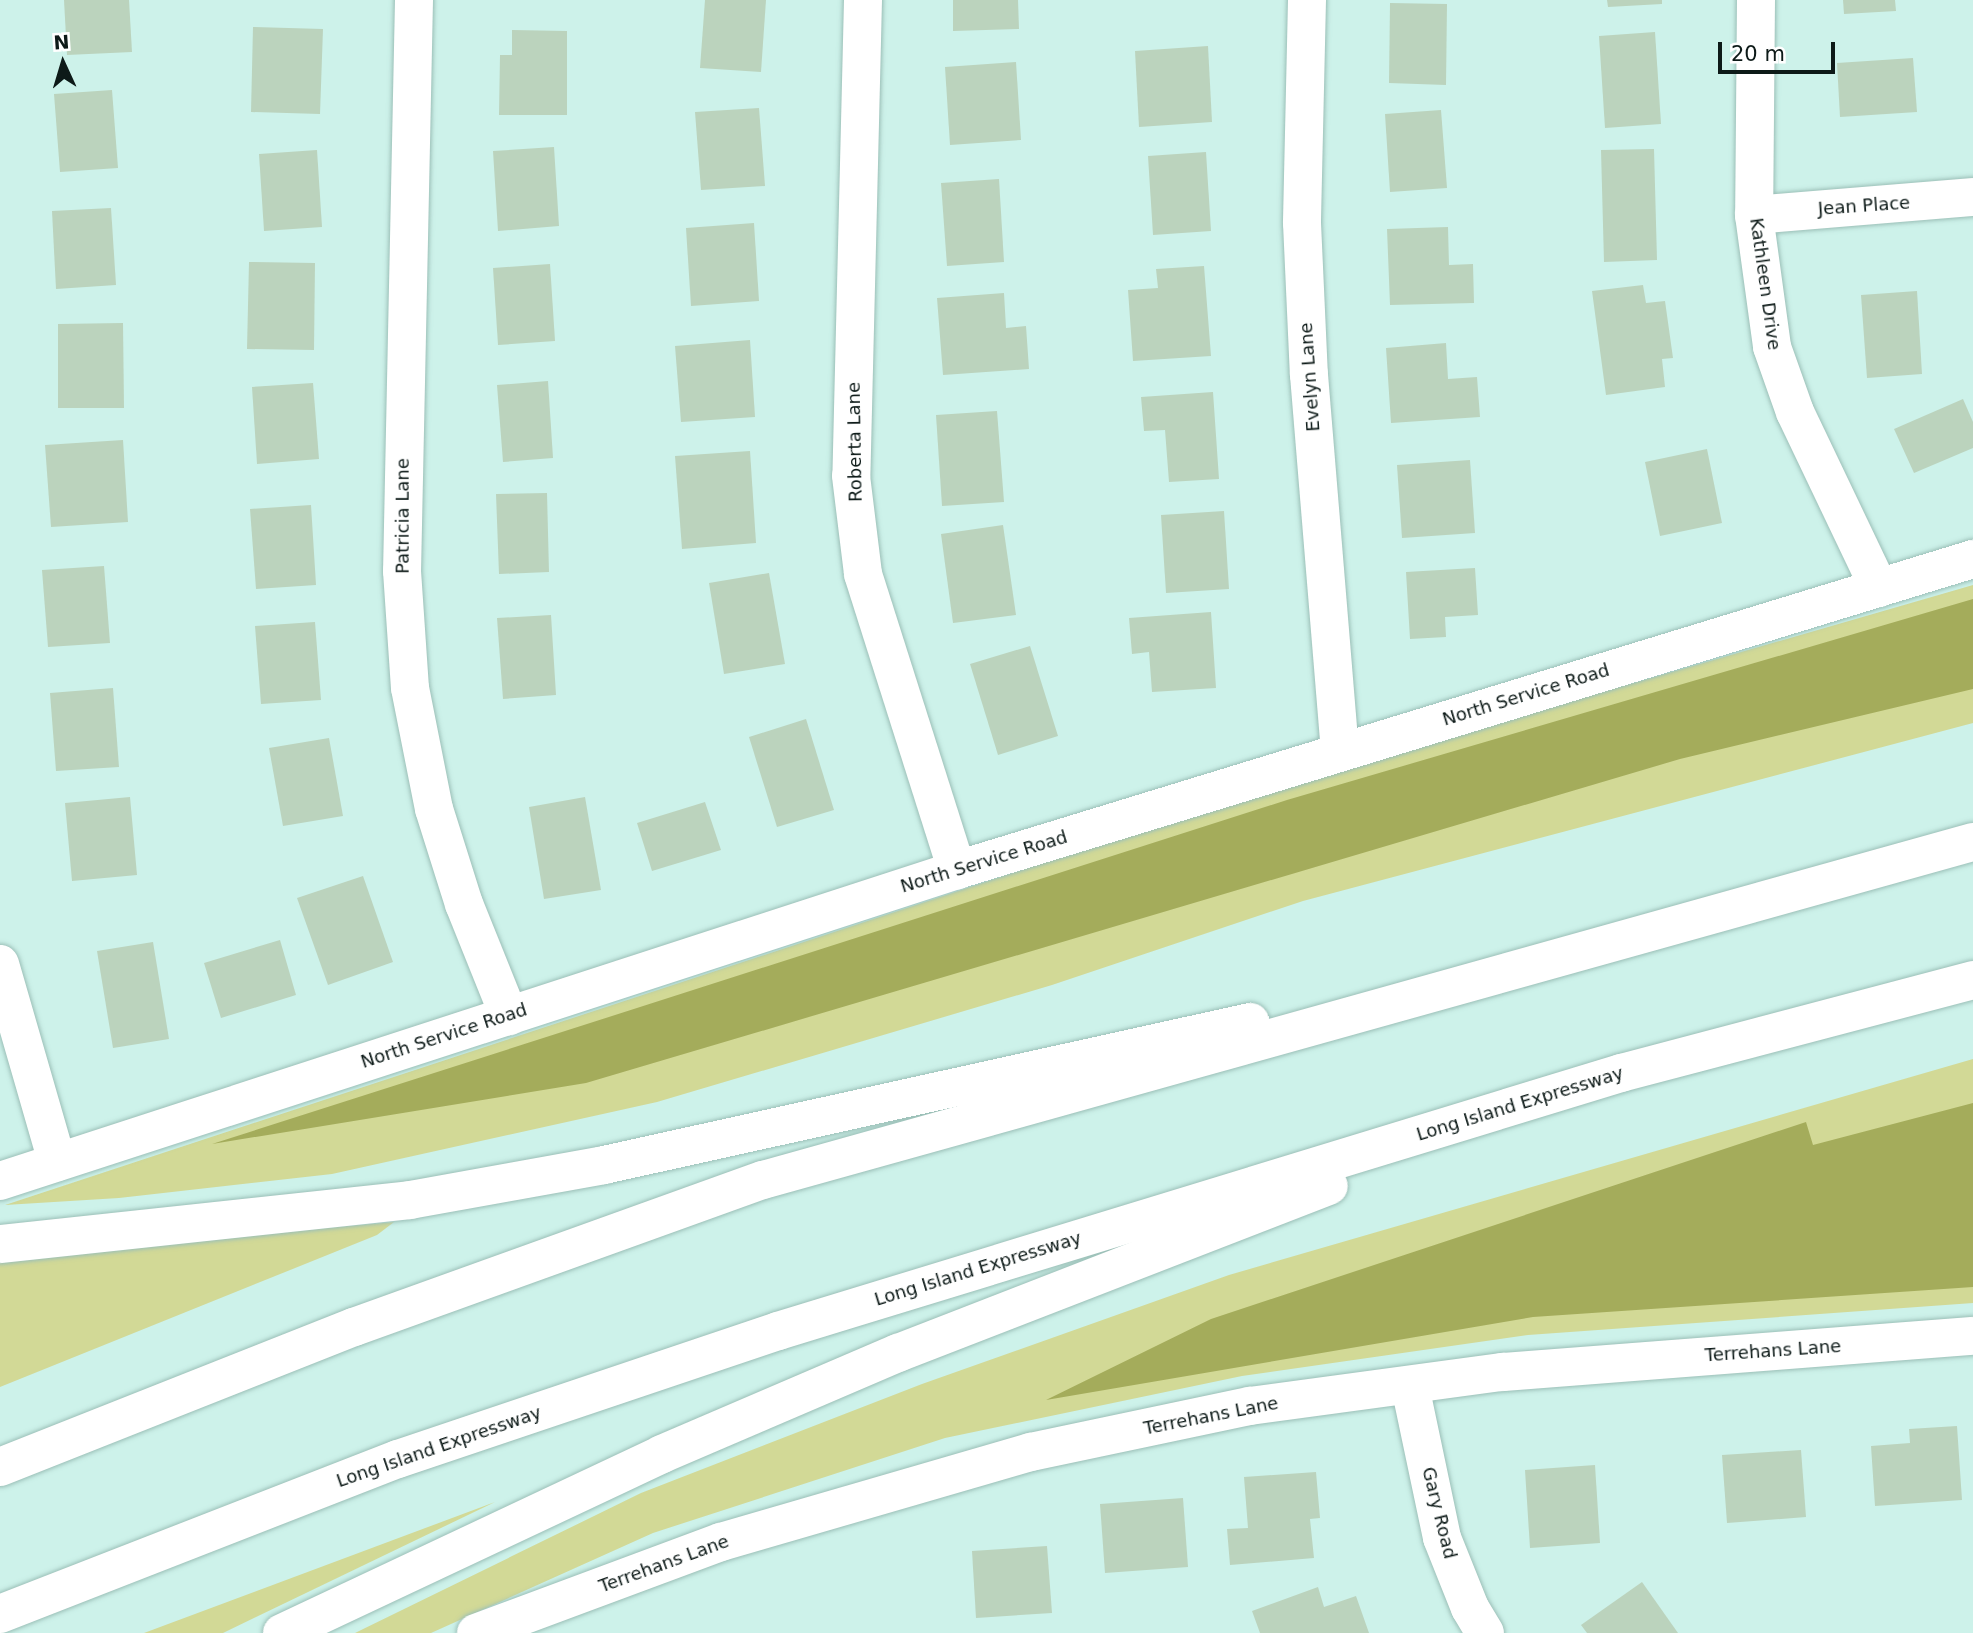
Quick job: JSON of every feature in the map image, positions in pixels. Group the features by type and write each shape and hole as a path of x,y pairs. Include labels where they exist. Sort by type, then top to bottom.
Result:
{"main road":[{"name":"Patricia Lane","path":"414,0 402,558 410,688 435,809 464,904 509,1016"},
{"name":"Roberta Lane","path":"863,0 851,476 863,574 957,870"},
{"name":"Evelyn Lane","path":"1307,0 1302,223 1309,375 1340,752"},
{"name":"Kathleen Drive","path":"1756,0 1754,215 1772,347 1796,412 1879,588"},
{"name":"Jean Place","path":"1754,215 1973,197"},
{"name":"North Service Road","path":"0,1181 957,870 1973,559"},
{"path":"0,1467 354,1327 763,1180 1152,1075 1591,947 1973,842"},
{"path":"0,1244 410,1200 604,1165 1591,947"},
{"path":"0,964 57,1162"},
{"name":"Long Island Expressway","path":"0,1614 398,1460 778,1331 1621,1073 1973,980"},
{"path":"282,1633 662,1454 898,1353 1621,1073"},
{"name":"Terrehans Lane","path":"476,1633 721,1542 1031,1452 1250,1406 1503,1372 1973,1336"},
{"name":"Gary Road","path":"1410,1386 1442,1538 1470,1608 1485,1633"}],"green space":[{"path":"1973,585 1973,723 1303,901 1052,985 657,1102 332,1174 119,1198 5,1205 1271,788"},
{"path":"1973,599 1973,689 1680,759 586,1083 212,1144 1287,800"},
{"path":"1973,1059 1973,1303 1528,1335 1242,1376 945,1438 653,1533 431,1633 355,1633 641,1493 922,1384 1229,1275"},
{"path":"1973,1103 1973,1287 1533,1317 1046,1400 1211,1319 1806,1122 1813,1145"},
{"path":"394,1222 377,1235 0,1387 0,1257"},
{"path":"495,1502 223,1633 144,1633"}],"building":[{"path":"64,0 129,0 132,52 67,55"},
{"path":"705,0 766,0 761,72 700,68"},
{"path":"953,0 1018,0 1019,29 953,31"},
{"path":"1607,0 1662,0 1662,4 1608,7"},
{"path":"1843,0 1895,0 1896,11 1844,14"},
{"path":"1390,3 1447,4 1446,85 1389,83"},
{"path":"253,27 323,29 320,114 251,112"},
{"path":"512,30 567,31 567,115 499,115 500,55 512,55"},
{"path":"1655,32 1661,124 1605,128 1599,36"},
{"path":"1208,46 1212,122 1139,127 1135,51"},
{"path":"1913,58 1917,112 1840,117 1837,63"},
{"path":"1016,62 1021,140 950,145 945,67"},
{"path":"112,90 118,168 60,172 54,94"},
{"path":"759,108 765,186 701,190 695,112"},
{"path":"1441,110 1447,188 1390,192 1385,114"},
{"path":"554,147 559,226 498,231 493,151"},
{"path":"1654,149 1657,260 1604,262 1601,150"},
{"path":"317,150 322,227 264,231 259,154"},
{"path":"1206,152 1211,231 1153,235 1148,156"},
{"path":"999,179 1004,262 947,266 941,183"},
{"path":"111,208 116,285 56,289 52,211"},
{"path":"754,223 759,301 691,306 686,228"},
{"path":"1448,227 1449,265 1473,264 1474,303 1390,305 1387,229"},
{"path":"249,262 315,263 314,350 247,349"},
{"path":"550,264 555,341 498,345 493,268"},
{"path":"1204,266 1211,356 1133,361 1128,290 1158,288 1156,269"},
{"path":"1643,285 1646,303 1665,301 1673,358 1662,359 1665,387 1606,395 1592,291"},
{"path":"1917,291 1922,374 1867,378 1861,295"},
{"path":"1004,293 1006,328 1026,326 1029,369 943,375 937,298"},
{"path":"123,323 124,408 58,408 58,324"},
{"path":"750,340 755,417 681,422 675,346"},
{"path":"1446,343 1448,379 1477,377 1480,417 1391,423 1386,348"},
{"path":"548,381 553,458 503,462 497,385"},
{"path":"313,383 319,459 257,464 252,387"},
{"path":"1213,392 1219,479 1169,482 1165,430 1144,431 1141,397"},
{"path":"1963,399 1973,422 1973,448 1914,473 1894,429"},
{"path":"997,411 1004,502 942,506 936,415"},
{"path":"123,440 128,522 51,527 45,445"},
{"path":"1707,449 1722,523 1660,536 1645,462"},
{"path":"750,451 756,543 682,549 675,456"},
{"path":"1470,460 1475,533 1402,538 1397,465"},
{"path":"547,493 549,572 499,574 496,494"},
{"path":"311,505 316,585 256,589 250,509"},
{"path":"1224,511 1229,589 1166,593 1161,515"},
{"path":"1003,525 1016,615 953,623 941,534"},
{"path":"104,566 110,643 48,647 42,570"},
{"path":"1475,568 1478,615 1445,617 1446,637 1410,639 1406,572"},
{"path":"769,573 785,664 724,674 709,583"},
{"path":"1211,612 1216,688 1152,692 1149,652 1132,654 1129,618"},
{"path":"551,615 556,695 503,699 497,618"},
{"path":"315,622 321,700 261,704 255,626"},
{"path":"1030,646 1058,736 998,755 970,664"},
{"path":"113,688 119,767 56,771 50,693"},
{"path":"806,719 834,810 777,827 749,737"},
{"path":"329,738 343,816 283,826 269,748"},
{"path":"130,797 137,875 72,881 65,803"},
{"path":"585,797 601,890 544,899 529,807"},
{"path":"705,802 721,850 652,871 637,823"},
{"path":"363,876 393,962 328,985 297,898"},
{"path":"280,940 296,995 221,1018 204,963"},
{"path":"153,942 169,1039 113,1048 97,951"},
{"path":"1957,1426 1962,1500 1875,1506 1871,1446 1910,1443 1909,1429"},
{"path":"1801,1450 1806,1517 1727,1523 1722,1455"},
{"path":"1595,1465 1600,1543 1530,1548 1525,1470"},
{"path":"1316,1472 1320,1518 1310,1519 1314,1558 1230,1565 1227,1529 1248,1528 1244,1477"},
{"path":"1183,1498 1188,1567 1105,1573 1100,1504"},
{"path":"1047,1546 1052,1613 976,1618 972,1551"},
{"path":"1642,1582 1678,1633 1587,1633 1581,1625"},
{"path":"1318,1587 1324,1607 1356,1596 1369,1633 1260,1633 1252,1611"}]}
